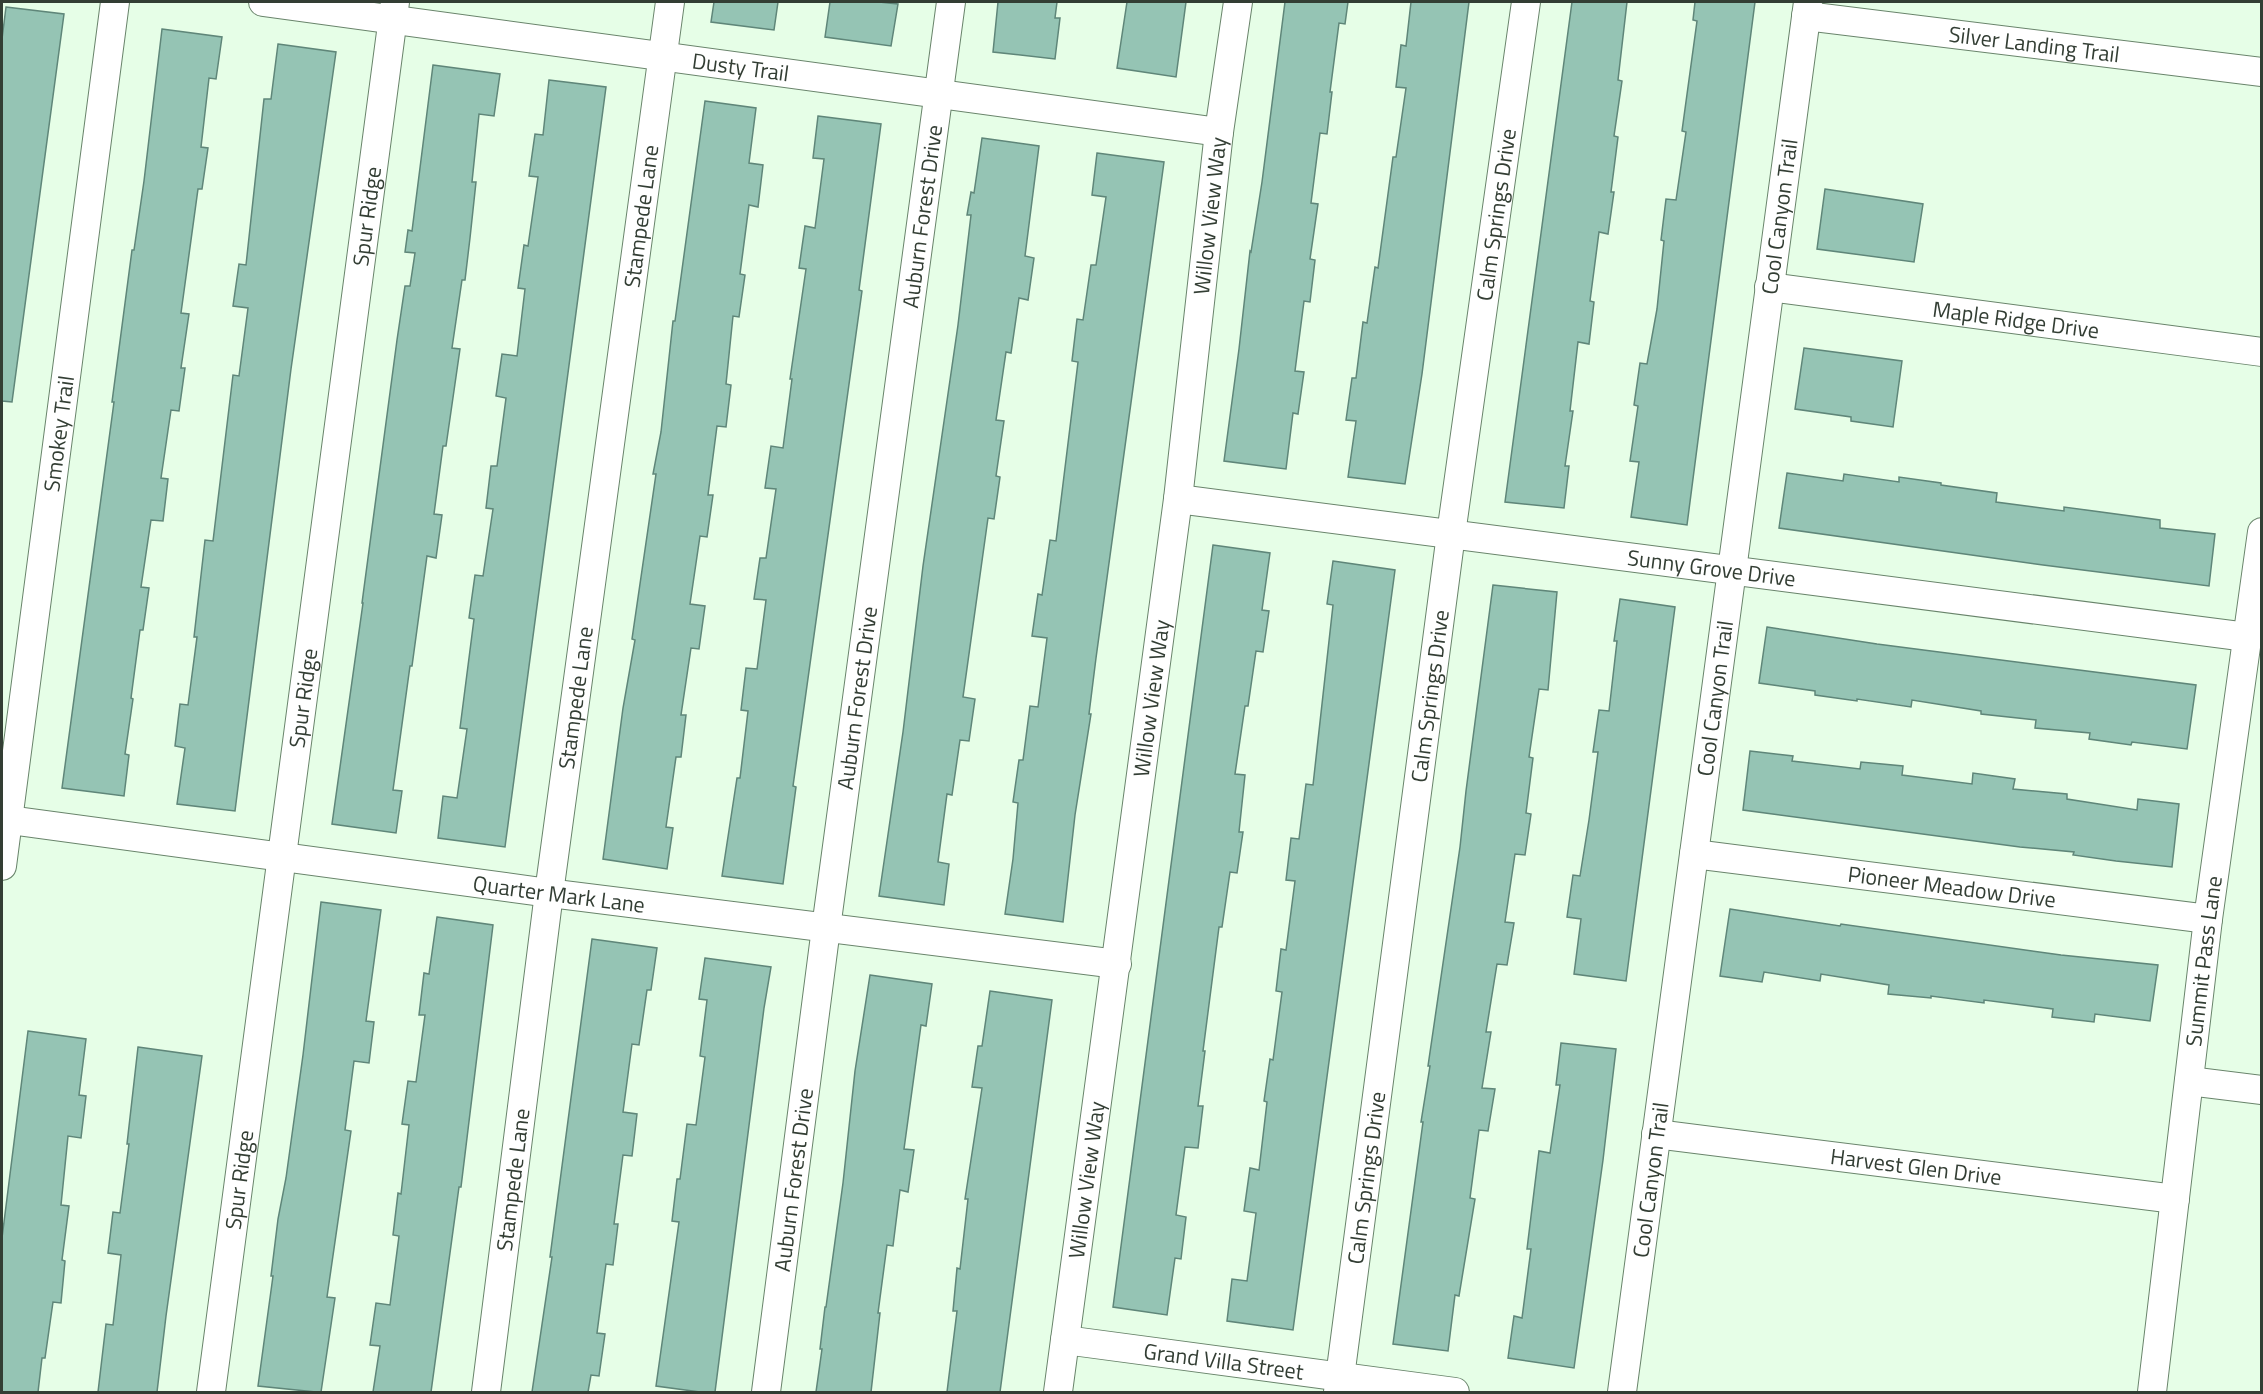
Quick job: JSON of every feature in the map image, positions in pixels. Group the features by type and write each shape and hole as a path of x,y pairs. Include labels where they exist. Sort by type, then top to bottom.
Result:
{"street":[{"name":"Smokey Trail","path":"2,866 4,820 115,2"},
{"name":"Dusty Trail","path":"263,2 394,10 663,56 1219,132"},
{"name":"Stampede Lane","path":"486,1392 549,893 670,2"},
{"name":"Auburn Forest Drive","path":"766,1392 951,2"},
{"name":"Willow View Way","path":"1058,1392 1178,499 1219,132 1238,2"},
{"name":"Calm Springs Drive","path":"1339,1385 1451,534 1526,2"},
{"name":"Silver Landing Trail","path":"1807,9 2262,72"},
{"name":"Cool Canyon Trail","path":"1622,1392 1807,9"},
{"name":"Spur Ridge","path":"211,1392 394,10"},
{"name":"Maple Ridge Drive","path":"1769,287 2262,352"},
{"name":"Sunny Grove Drive","path":"1178,499 2247,636"},
{"name":"Summit Pass Lane","path":"2152,1392 2208,919 2262,532"},
{"name":"Quarter Mark Lane","path":"4,820 549,893 1117,964"},
{"name":"Pioneer Meadow Drive","path":"1694,854 2208,919"},
{"path":"2189,1081 2262,1090"},
{"name":"Harvest Glen Drive","path":"1656,1134 2175,1199"},
{"name":"Grand Villa Street","path":"1065,1340 1339,1385 1455,1392"}],"building":[{"path":"714,2 778,2 774,30 711,22"},
{"path":"830,2 898,4 891,46 825,37"},
{"path":"998,2 1057,2 1055,18 1060,18 1055,59 993,52"},
{"path":"1127,2 1186,2 1176,77 1117,68"},
{"path":"1285,2 1348,2 1345,24 1339,23 1327,134 1320,133 1311,203 1318,204 1310,259 1315,260 1310,302 1304,301 1295,371 1304,372 1298,414 1293,413 1286,469 1224,461 1250,251 1262,182"},
{"path":"1411,2 1469,2 1422,374 1405,484 1348,477 1356,421 1346,420 1352,378 1356,378 1363,322 1367,323 1375,267 1378,268 1393,157 1396,157 1406,88 1396,87 1401,45 1406,46"},
{"path":"1572,2 1627,2 1618,80 1622,81 1614,136 1618,137 1611,192 1614,192 1608,234 1599,232 1590,301 1594,302 1589,344 1578,342 1570,411 1573,411 1565,466 1569,466 1564,508 1505,502"},
{"path":"1695,2 1755,2 1687,525 1631,517 1639,462 1630,461 1638,406 1634,405 1640,363 1647,364 1657,309 1666,199 1676,200 1686,132 1682,131 1697,21 1693,20"},
{"path":"6,7 64,14 12,402 2,401 2,39"},
{"path":"162,29 222,37 216,79 209,78 201,147 208,148 202,189 198,189 181,313 189,314 181,368 185,368 179,411 171,410 161,478 168,479 163,521 151,520 141,587 149,588 143,630 140,630 131,698 133,699 125,754 129,755 124,796 62,788 132,250 134,250 144,181"},
{"path":"278,44 336,52 291,369 235,811 177,804 185,748 175,746 180,704 188,705 197,637 194,637 205,540 213,541 233,375 239,376 248,308 233,306 239,264 246,265 264,99 271,99"},
{"path":"433,65 500,74 494,116 479,114 472,182 476,182 470,238 465,280 462,280 452,348 460,349 434,514 442,515 436,558 427,556 412,666 410,666 393,790 402,791 396,833 332,824 397,340 405,286 410,286 415,253 405,252 408,230 412,231"},
{"path":"549,80 606,87 505,847 438,838 443,796 457,798 467,729 460,728 474,619 469,618 475,575 483,576 493,509 486,508 491,466 497,466 506,398 496,396 502,354 517,356 525,289 518,288 524,245 528,246 538,177 529,176 535,134 543,135"},
{"path":"705,101 756,108 749,163 763,165 758,207 749,205 740,274 745,275 739,317 733,316 726,384 731,385 726,427 717,426 708,495 713,495 707,537 700,536 690,604 705,606 699,649 691,648 681,715 686,715 681,757 676,757 666,827 673,828 667,869 603,859 623,708 635,640 632,639 656,474 653,474 661,432 673,321 675,321"},
{"path":"818,116 881,124 859,290 862,291 793,786 796,787 783,884 722,876 737,778 740,778 748,711 741,710 746,668 757,669 766,600 754,599 760,558 766,558 776,489 765,488 771,446 783,448 792,379 790,379 806,269 799,268 805,226 815,228 824,159 813,158"},
{"path":"982,138 1039,146 1025,256 1034,258 1028,300 1019,298 1011,353 1006,352 996,420 1004,421 996,476 1000,477 994,519 988,518 963,697 975,699 969,741 960,740 952,795 947,794 938,862 949,864 944,905 879,896 958,325 971,215 967,215 971,192 974,193"},
{"path":"1097,153 1164,162 1096,658 1089,714 1091,714 1075,815 1063,922 1005,914 1013,859 1018,803 1013,802 1019,760 1023,760 1030,706 1038,707 1047,638 1032,636 1038,594 1042,595 1050,540 1056,541 1078,362 1072,361 1077,319 1083,320 1091,265 1096,265 1106,197 1092,195"},
{"path":"1825,189 1923,204 1914,262 1817,249"},
{"path":"1804,348 1902,361 1893,427 1851,421 1851,417 1795,409"},
{"path":"1787,473 1843,481 1844,474 1899,482 1899,477 1997,493 1996,502 2064,511 2064,507 2160,520 2160,528 2215,534 2209,586 1779,528"},
{"path":"1213,545 1270,553 1262,610 1269,611 1263,652 1256,651 1235,774 1245,775 1239,832 1243,832 1237,873 1230,872 1222,927 1219,927 1203,1051 1205,1051 1198,1106 1203,1106 1198,1148 1185,1147 1176,1215 1186,1217 1181,1259 1175,1258 1167,1315 1113,1307"},
{"path":"1333,561 1395,570 1293,1330 1227,1321 1232,1279 1247,1281 1256,1213 1244,1211 1250,1168 1259,1170 1267,1102 1264,1101 1270,1059 1273,1060 1282,992 1276,991 1281,949 1286,950 1295,881 1286,880 1291,838 1299,839 1306,784 1313,785 1333,605 1327,604"},
{"path":"1493,585 1557,592 1548,690 1539,689 1529,757 1533,758 1526,813 1531,814 1525,855 1515,854 1505,922 1514,923 1507,965 1497,964 1486,1032 1491,1032 1482,1088 1495,1089 1488,1131 1479,1130 1470,1198 1475,1199 1459,1296 1455,1295 1448,1351 1393,1344"},
{"path":"1620,599 1675,607 1626,981 1574,974 1581,919 1567,917 1573,875 1580,876 1589,820 1598,752 1593,752 1599,710 1609,711 1617,641 1614,641"},
{"path":"1767,627 1877,644 2196,685 2187,749 2089,739 2090,733 2035,728 2036,720 1981,714 1981,711 1912,700 1911,707 1857,699 1857,701 1815,695 1815,691 1759,683"},
{"path":"1750,751 1793,756 1792,761 1860,769 1861,762 1903,766 1902,775 1972,784 1973,773 2015,779 2013,789 2067,794 2067,799 2137,810 2138,799 2179,804 2172,867 2073,855 2074,852 2020,847 1743,810"},
{"path":"321,902 381,910 366,1021 374,1022 369,1063 354,1061 345,1130 351,1131 327,1297 335,1298 321,1392 316,1392 258,1386 273,1276 271,1276 278,1219 303,1055"},
{"path":"1730,909 2061,955 2158,965 2150,1021 2095,1014 2094,1022 2052,1017 2053,1009 1984,1000 1984,1003 1931,996 1931,998 1888,994 1889,985 1821,974 1820,981 1764,972 1762,982 1720,976"},
{"path":"437,917 493,925 461,1187 459,1187 431,1392 373,1392 380,1346 370,1345 376,1303 390,1305 399,1236 393,1235 398,1193 401,1194 409,1125 402,1124 408,1081 416,1082 425,1015 419,1015 424,973 429,974"},
{"path":"592,939 657,948 651,990 647,990 639,1045 632,1044 623,1112 637,1114 632,1156 623,1155 614,1224 618,1224 613,1265 606,1264 597,1333 605,1334 599,1376 591,1375 588,1392 532,1392 552,1257 550,1257"},
{"path":"705,958 771,967 715,1392 656,1386 679,1222 672,1221 677,1179 680,1179 687,1124 696,1125 705,1057 700,1056 707,1000 699,999"},
{"path":"870,975 932,984 926,1026 921,1025 904,1149 914,1150 908,1192 900,1190 893,1246 887,1245 871,1392 816,1392 855,1071"},
{"path":"990,991 1052,1000 1000,1392 947,1392 957,1311 953,1311 957,1268 960,1269 968,1199 965,1199 982,1088 972,1087 978,1046 982,1046"},
{"path":"28,1031 86,1039 79,1095 86,1096 81,1138 68,1136 61,1205 69,1206 62,1260 65,1261 61,1303 53,1302 38,1392 2,1392 2,1238"},
{"path":"1561,1043 1616,1049 1574,1368 1508,1358 1514,1316 1522,1318 1531,1249 1527,1249 1539,1151 1550,1153 1560,1085 1556,1085"},
{"path":"138,1047 202,1056 157,1392 98,1392 106,1324 113,1325 121,1255 108,1253 113,1212 120,1213"}]}
